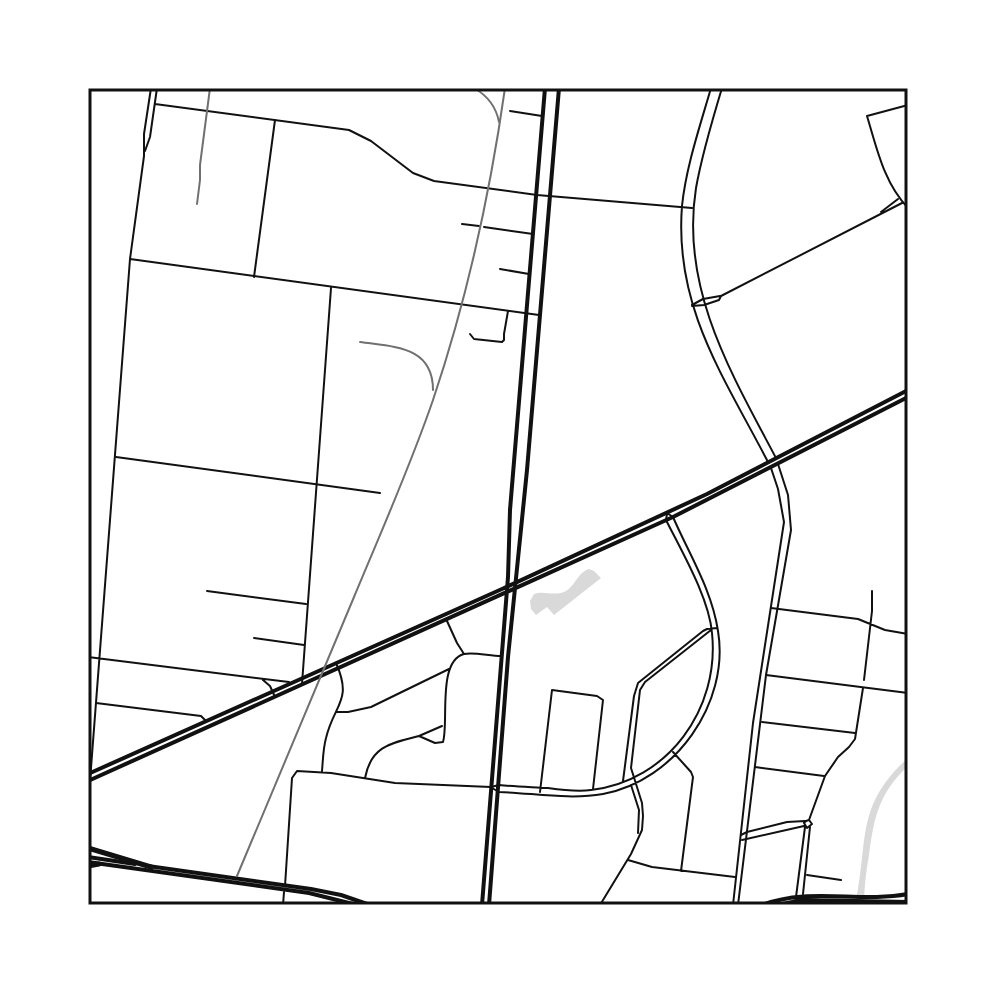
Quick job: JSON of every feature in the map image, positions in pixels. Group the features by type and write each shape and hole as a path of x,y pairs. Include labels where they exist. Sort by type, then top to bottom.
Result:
{"highway":[{"path":"88,848 151,867"},
{"path":"88,862 99,864"}],"main road":[{"path":"482,905 510,510 545,88"},
{"path":"489,905 559,88"},
{"path":"463,609 506,594 673,517 908,390"},
{"path":"842,428 908,397"},
{"path":"518,430 530,431"},
{"path":"251,704 275,697 338,669 515,582 723,490"},
{"path":"510,510 523,511"},
{"path":"616,536 619,542"},
{"path":"569,557 572,563"},
{"path":"89,781 272,691 383,645"},
{"path":"180,736 205,721 214,721"},
{"path":"89,774 135,757"},
{"path":"88,862 151,867 285,888 357,905"},
{"path":"99,864 326,891 370,905"},
{"path":"876,900 908,894"},
{"path":"778,905 800,898"},
{"path":"762,905 800,898 908,902"}],"street":[{"path":"88,807 130,259 151,88"},
{"path":"144,156 157,88"},
{"path":"711,88 682,207 684,264 692,306 705,344 770,466 784,522 760,674 733,905"},
{"path":"722,88 702,162 694,208 694,255 704,305 722,352 777,462 787,491 791,522 759,722 738,905"},
{"path":"155,104 335,127 355,133 379,146 400,165 421,176 443,182 537,195 694,208"},
{"path":"908,105 867,116 884,171 899,199 908,208"},
{"path":"510,111 543,116"},
{"path":"703,116 713,118"},
{"path":"254,277 275,120"},
{"path":"692,159 702,162"},
{"path":"877,216 899,199"},
{"path":"692,306 703,299 721,296 902,203"},
{"path":"462,224 479,226"},
{"path":"484,227 534,235"},
{"path":"130,259 540,315"},
{"path":"500,269 530,274"},
{"path":"302,685 331,288"},
{"path":"692,306 719,300 721,296"},
{"path":"470,334 474,339 501,343 504,340 506,311"},
{"path":"114,457 380,493"},
{"path":"283,905 292,778 300,770 409,784 491,787 539,794 577,797 609,793 636,783 649,777 676,755 696,728 713,692 718,669 718,628 707,591 673,517 667,513 666,520 705,603 712,629 712,663 706,696 693,723 672,751 647,771 622,783 593,790 499,788"},
{"path":"784,522 791,522"},
{"path":"207,591 306,604"},
{"path":"864,680 872,591"},
{"path":"770,608 858,619 908,634"},
{"path":"445,617 466,654"},
{"path":"600,905 628,860 643,824 643,809 631,768 634,693 639,681 703,631 718,628"},
{"path":"622,783 642,685 712,629"},
{"path":"701,638 707,635 712,638"},
{"path":"254,638 304,645"},
{"path":"457,643 458,657"},
{"path":"419,736 439,743 444,738 446,684 450,669 458,657 466,654 508,657"},
{"path":"88,657 294,681"},
{"path":"322,773 326,738 344,690 336,662"},
{"path":"336,712 371,707 450,669"},
{"path":"760,674 908,693"},
{"path":"435,676 442,678 446,684"},
{"path":"262,679 275,697"},
{"path":"800,898 806,823 825,776 856,734 863,687"},
{"path":"539,794 552,690 597,696 603,700 593,796"},
{"path":"96,703 201,716 205,721"},
{"path":"759,722 856,734"},
{"path":"365,779 369,762 377,751 443,725"},
{"path":"672,751 693,777 681,871"},
{"path":"754,767 825,776"},
{"path":"625,770 638,805 639,836"},
{"path":"741,838 747,832 787,822 812,824 800,898"},
{"path":"741,838 806,823"},
{"path":"806,823 810,827"},
{"path":"628,860 652,867 736,877"},
{"path":"805,874 841,880"},
{"path":"804,882 816,877"}],"shaded area":[{"path":"589,569 601,578 554,615 547,607 536,615 531,609 530,601 534,594 566,591"},
{"path":"908,758 908,766 890,786 876,817 864,905 855,905 871,809 879,792"}],"railway":[{"path":"197,204 210,88"},
{"path":"474,88 491,102 499,122"},
{"path":"237,876 395,499 433,400 476,246 505,88"},
{"path":"360,342 398,348 419,357 431,376 433,390"}]}
